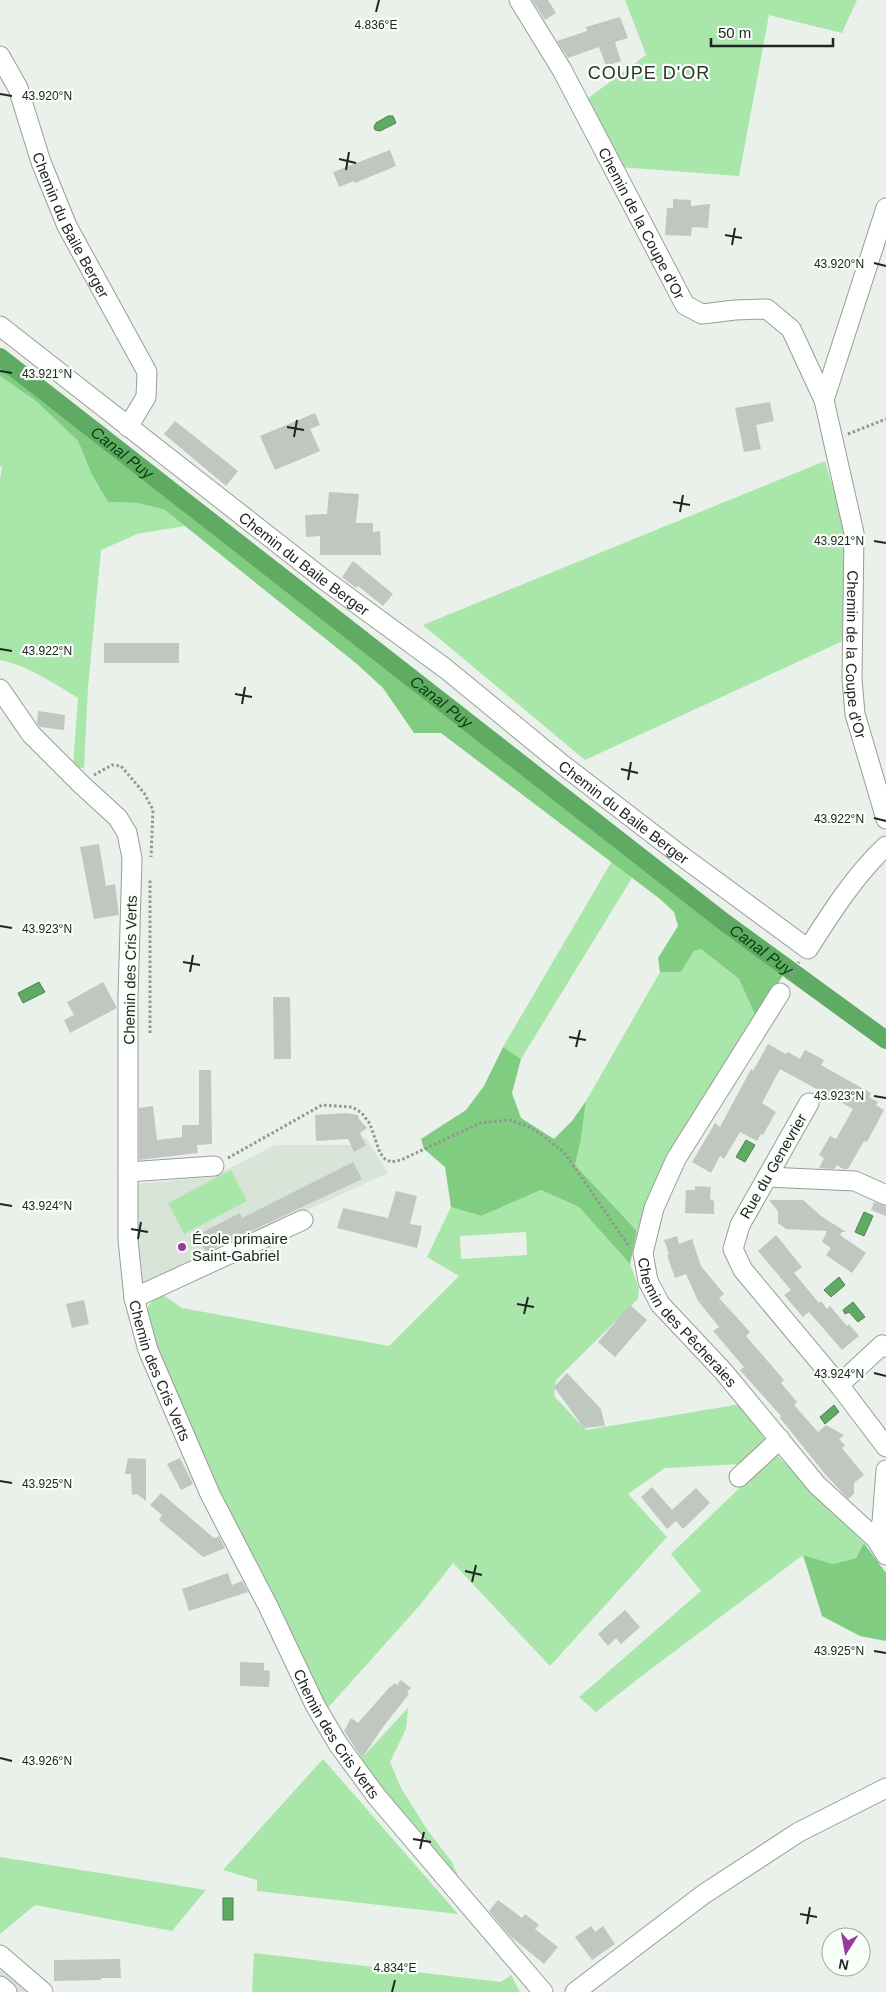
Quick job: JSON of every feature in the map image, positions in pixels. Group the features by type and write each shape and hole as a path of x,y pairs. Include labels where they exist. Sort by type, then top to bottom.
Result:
{"street":[{"name":"Chemin de la Coupe d'Or","path":"519,0 562,70 685,305 702,314 767,309 791,328 824,400 854,533 852,679 856,714 886,819"},
{"name":"Chemin du Baile Berger","path":"0,56 18,88 41,162 67,226 147,372 146,397 128,427 322,578 446,669 563,765 679,854 808,949 837,904 877,854 886,846"},
{"path":"824,400 886,208"},
{"path":"0,326 128,427"},
{"name":"Chemin des Cris Verts","path":"0,689 31,734 118,818 127,833 132,858 128,997 128,1240 134,1298 148,1350 210,1494 268,1606 315,1705 338,1744 377,1797 543,1992"},
{"name":"Chemin des Pêcheraies","path":"784,986 676,1159 654,1208 643,1253 648,1280 660,1304 723,1371 817,1485 881,1547"},
{"name":"Rue du Genevrier","path":"809,1103 740,1225 734,1249 743,1270 839,1385 886,1446"},
{"path":"128,1172 214,1166"},
{"path":"767,1177 855,1181 886,1195"},
{"path":"134,1298 303,1220"},
{"path":"839,1385 882,1345 886,1347"},
{"path":"739,1477 780,1439"},
{"path":"881,1547 886,1470"},
{"path":"575,1992 704,1894 799,1832 886,1788"},
{"path":"0,1955 43,1992"},
{"path":"0,1986 8,1992"}],"path":[{"path":"833,439 886,419"},
{"path":"784,986 796,967"},
{"path":"214,1166 322,1105 352,1107 362,1113 370,1124 380,1153 385,1160 391,1162 401,1160 480,1123 510,1120 532,1128 564,1152 632,1250 643,1253"}],"shaded area":[{"path":"625,0 857,0 842,33 769,15 739,176 620,167 587,99 646,55"},
{"path":"388,116 393,116 396,123 380,131 375,130 376,123"},
{"path":"0,361 784,974 756,1017 739,979 701,949 694,951 681,972 660,972 658,958 678,926 674,912 660,899 441,733 414,733 383,688 357,664 165,510 138,503 108,502 92,475 78,441 36,401 0,376"},
{"path":"0,376 36,401 78,441 92,475 108,502 138,503 165,510 185,526 137,534 101,550 88,687 84,768 73,767 78,698 21,666 0,660 0,479 2,467 0,466"},
{"path":"825,461 846,532 843,641 585,760 423,625"},
{"path":"612,861 632,878 521,1059 503,1047"},
{"path":"701,949 739,979 756,1017 673,1148 652,1188 637,1231 575,1165 581,1139 586,1101 660,972 681,972 694,951"},
{"path":"39,982 45,992 23,1003 18,993"},
{"path":"503,1047 521,1059 512,1093 521,1118 554,1139 572,1121 586,1101 581,1139 575,1165 637,1231 630,1264 579,1207 541,1190 481,1216 451,1207 445,1167 424,1149 421,1139 466,1110 484,1086"},
{"name":"École primaire Saint-Gabriel","path":"366,1138 388,1173 141,1286 135,1184 212,1177 275,1145 350,1145"},
{"path":"746,1140 755,1145 745,1162 736,1157"},
{"path":"231,1170 247,1201 184,1234 168,1203"},
{"path":"541,1190 579,1207 630,1264 639,1288 638,1299 556,1380 554,1396 586,1430 741,1404 765,1440 740,1464 665,1468 628,1494 667,1537 550,1666 453,1563 420,1605 326,1710 230,1526 145,1330 148,1306 160,1293 182,1308 389,1346 459,1276 427,1257 451,1207 481,1216","holes":["526,1232 527,1255 461,1259 460,1236"]},
{"path":"864,1212 873,1216 864,1236 855,1232"},
{"path":"839,1277 845,1285 831,1297 824,1290"},
{"path":"853,1302 865,1317 858,1322 849,1312 845,1314 843,1310"},
{"path":"834,1405 839,1412 825,1424 820,1417"},
{"path":"777,1455 864,1543 856,1558 833,1564 803,1555 596,1712 579,1697 701,1591 671,1554 752,1476"},
{"path":"864,1543 886,1573 886,1641 860,1636 822,1616 803,1555 833,1564 856,1558"},
{"path":"408,1708 406,1729 390,1762 401,1788 428,1831 452,1862 466,1895 358,1762"},
{"path":"323,1759 458,1914 257,1891 257,1880 223,1870"},
{"path":"0,1857 206,1890 172,1931 35,1905 0,1934"},
{"path":"223,1898 233,1898 233,1920 223,1920"},
{"path":"254,1953 501,1982 511,1975 520,1992 252,1992"},
{"path":"0,1966 32,1992 0,1992"}],"building":[{"path":"532,0 548,0 556,13 545,20"},
{"path":"620,17 628,38 615,42 621,61 606,66 599,47 568,58 557,41 587,31 586,27"},
{"path":"390,150 396,166 355,183 354,181 339,187 333,172"},
{"path":"673,199 691,200 691,206 710,204 708,228 692,227 691,236 665,235 667,208 673,208"},
{"path":"770,402 774,421 756,425 761,449 744,452 735,408"},
{"path":"315,413 320,425 310,429 320,451 275,470 260,436"},
{"path":"175,421 238,471 226,486 164,434"},
{"path":"329,492 359,494 356,523 373,523 373,532 380,531 381,555 320,555 320,536 306,537 305,515 327,514"},
{"path":"353,561 393,594 383,606 358,586 356,588 342,577"},
{"path":"104,643 179,643 179,663 104,663"},
{"path":"38,711 65,715 64,730 40,727 37,723"},
{"path":"99,844 106,886 115,884 119,915 94,919 80,847"},
{"path":"103,982 117,1008 70,1033 64,1020 74,1015 67,1002"},
{"path":"273,997 290,997 291,1059 274,1059"},
{"path":"768,1044 800,1059 805,1050 824,1060 821,1065 871,1093 869,1097 878,1102 876,1105 884,1110 867,1142 864,1141 848,1169 843,1169 837,1165 834,1169 819,1168 824,1158 819,1155 830,1136 836,1139 853,1109 780,1069 762,1103 776,1112 763,1135 761,1134 757,1141 740,1132 724,1159 720,1156 711,1173 692,1162 715,1123 720,1127 751,1069 753,1071"},
{"path":"199,1070 211,1070 212,1144 197,1145 198,1153 139,1160 139,1108 153,1106 157,1140 182,1137 182,1125 199,1125"},
{"path":"346,1113 358,1115 367,1128 360,1133 366,1145 354,1152 348,1139 316,1141 315,1115"},
{"path":"353,1162 362,1179 206,1252 197,1235 240,1213 242,1218"},
{"path":"695,1186 711,1187 710,1199 714,1201 714,1214 685,1213 686,1190 695,1190"},
{"path":"396,1191 417,1196 410,1224 422,1226 417,1248 337,1228 343,1208 388,1218"},
{"path":"769,1200 803,1200 821,1216 846,1232 842,1232 840,1235 866,1253 852,1273 826,1255 831,1248 822,1242 827,1231 786,1229 778,1223 778,1211"},
{"path":"874,1202 886,1206 886,1216 871,1210"},
{"path":"776,1235 802,1267 794,1273 819,1303 821,1301 827,1309 830,1306 847,1326 849,1324 859,1336 842,1350 809,1312 803,1317 784,1295 791,1290 758,1251"},
{"path":"677,1236 679,1244 692,1239 701,1266 724,1294 719,1298 750,1332 746,1336 784,1380 781,1383 797,1402 794,1405 818,1432 826,1425 844,1435 839,1439 845,1445 842,1448 864,1475 854,1483 854,1494 848,1499 825,1474 780,1418 781,1416 740,1370 744,1367 713,1331 719,1327 698,1301 686,1274 675,1278 664,1240"},
{"path":"84,1300 89,1324 72,1328 66,1304"},
{"path":"630,1305 647,1320 615,1357 598,1342"},
{"path":"567,1373 601,1409 605,1426 584,1428 554,1387"},
{"path":"128,1458 146,1459 146,1501 137,1494 132,1495 131,1474 125,1474"},
{"path":"180,1458 193,1484 181,1490 167,1464"},
{"path":"652,1487 672,1510 696,1488 710,1503 683,1529 676,1521 667,1529 641,1497"},
{"path":"161,1493 214,1538 219,1536 225,1548 203,1557 159,1520 162,1515 150,1505"},
{"path":"228,1573 232,1585 242,1581 248,1592 189,1611 182,1589"},
{"path":"625,1610 640,1627 621,1644 616,1638 608,1646 598,1634"},
{"path":"240,1662 264,1663 264,1670 270,1671 269,1687 240,1686"},
{"path":"401,1680 411,1688 407,1692 409,1694 362,1758 344,1731 351,1718 358,1723 388,1689 395,1683 397,1685"},
{"path":"498,1900 522,1918 525,1914 539,1925 535,1929 558,1947 544,1964 510,1936 489,1911"},
{"path":"591,1926 595,1932 603,1926 615,1944 592,1960 575,1937"},
{"path":"120,1959 121,1978 54,1981 54,1960"}],"waterway":[{"name":"Canal Puy","path":"0,357 724,922 886,1040"}],"place":[{"name":"École primaire Saint-Gabriel","path":"182,1247"}],"district":[{"name":"COUPE D'OR","path":"649,73"}]}
